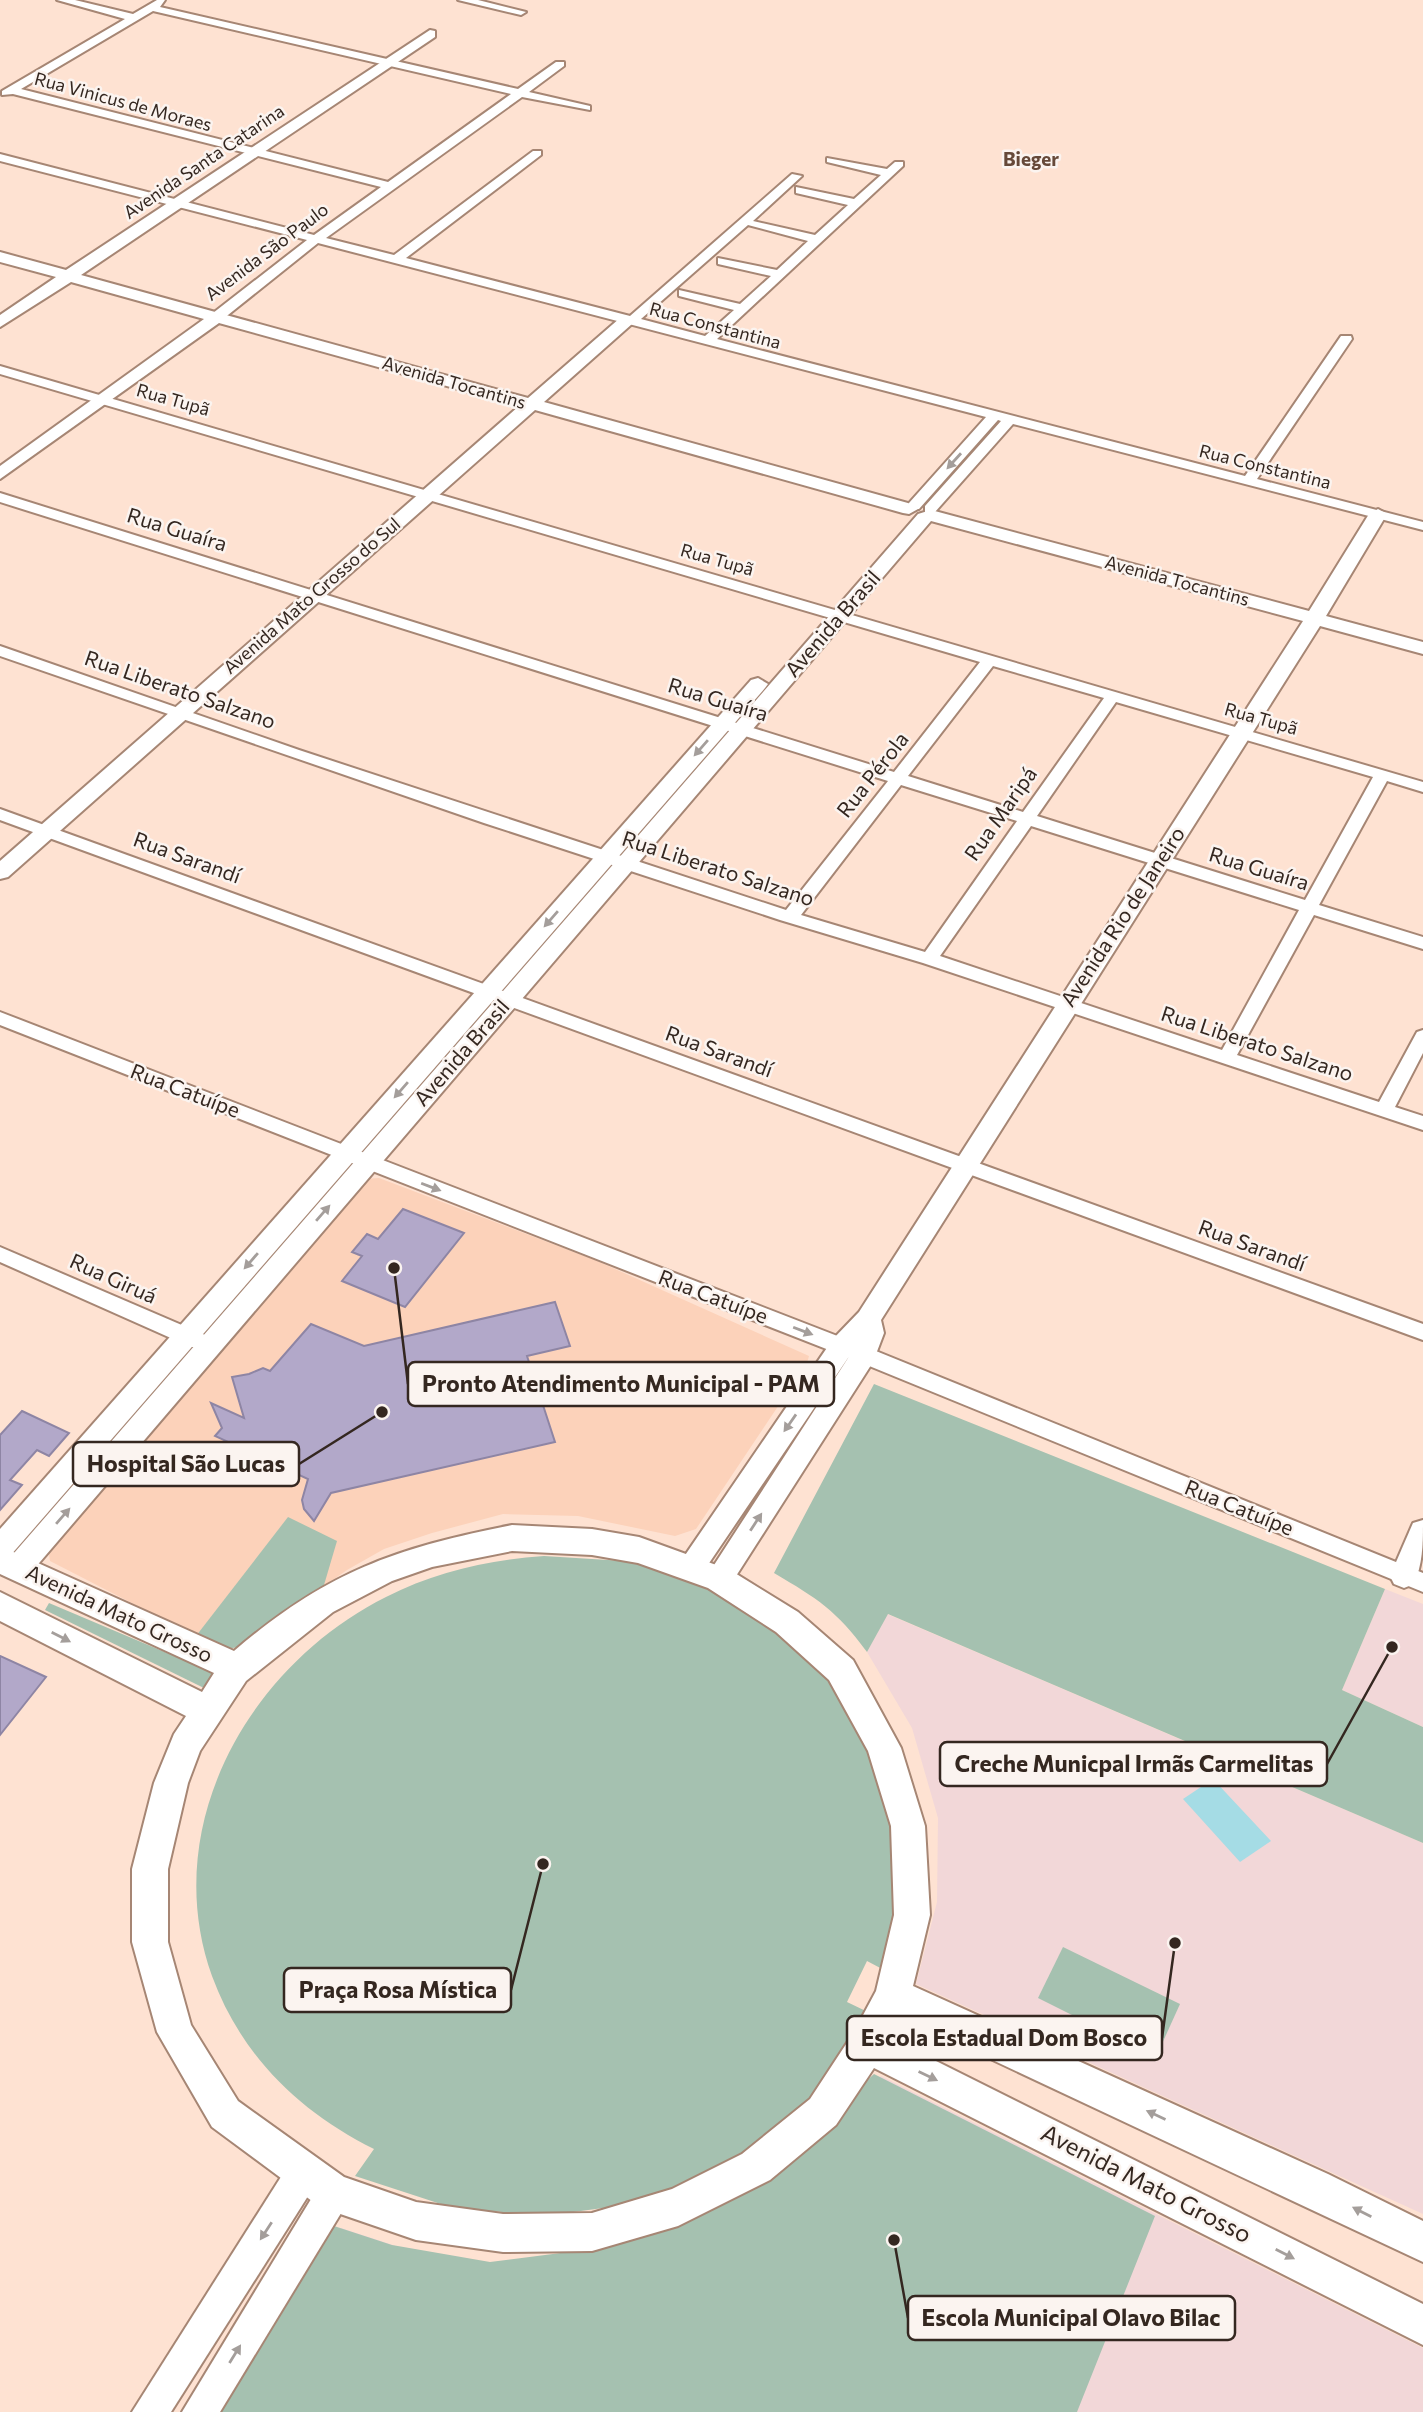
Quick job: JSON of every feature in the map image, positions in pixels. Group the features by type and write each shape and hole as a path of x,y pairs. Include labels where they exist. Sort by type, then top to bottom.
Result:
{"main road":[{"name":"Avenida Mato Grosso","path":"512,1538 592,1542 639,1550 705,1573 787,1622 841,1670 884,1748 908,1826 912,1915 893,1995 867,2045 823,2112 756,2167 678,2207 592,2232 503,2234 416,2221 334,2193 225,2114 175,2032 151,1946 152,1853 186,1744 237,1668 322,1602 381,1570 432,1554 512,1538"},
{"name":"Avenida Mato Grosso","path":"5,1566 237,1668"},
{"name":"Avenida Mato Grosso","path":"0,1606 207,1711"},
{"path":"893,1995 1314,2188 1423,2242"},
{"name":"Avenida Mato Grosso","path":"867,2045 1172,2196 1423,2325"}],"street":[{"path":"62,0 135,18"},
{"path":"10,91 165,0"},
{"path":"463,0 521,12"},
{"path":"152,8 586,108"},
{"name":"Avenida Santa Catarina","path":"0,322 430,34"},
{"name":"Avenida São Paulo","path":"0,474 218,316 315,240 560,64"},
{"name":"Rua Vinicus de Moraes","path":"0,79 10,91 390,186"},
{"path":"396,260 537,153"},
{"name":"Rua Constantina","path":"0,157 1423,526"},
{"path":"706,342 894,168 831,160"},
{"path":"628,322 796,176"},
{"path":"800,190 856,203"},
{"path":"754,225 818,240"},
{"name":"Avenida Tocantins","path":"0,257 919,512 1423,648"},
{"path":"722,261 780,274"},
{"path":"683,293 743,308"},
{"name":"Avenida Mato Grosso do Sul","path":"0,872 528,404 628,322"},
{"path":"1248,481 1346,339"},
{"name":"Rua Tupã","path":"0,370 1423,787"},
{"name":"Avenida Brasil","path":"5,1566 197,1341 832,614 919,512 994,416"},
{"name":"Avenida Brasil","path":"919,512 1009,419"},
{"name":"Rua Guaíra","path":"0,496 1423,943"},
{"name":"Avenida Rio de Janeiro","path":"853,1350 871,1333 868,1319 1315,618 1378,514"},
{"name":"Rua Liberato Salzano","path":"0,651 177,715 790,917 929,959 1065,1007 1228,1056 1423,1123"},
{"name":"Rua Pérola","path":"790,917 990,660"},
{"name":"Rua Maripá","path":"929,959 1112,696"},
{"path":"1228,1056 1382,775"},
{"name":"Rua Sarandí","path":"0,814 1423,1332"},
{"name":"Rua Catuípe","path":"0,1018 853,1350 1414,1579"},
{"path":"1384,1110 1423,1036"},
{"name":"Rua Giruá","path":"0,1254 197,1341"},
{"path":"705,1573 853,1350"},
{"path":"1414,1579 1423,1531"},
{"path":"150,2412 303,2173"},
{"path":"200,2412 334,2193"}],"shaded area":[{"path":"379,1178 595,1260 809,1356 807,1363 696,1529 675,1536 578,1516 503,1514 384,1549 347,1570 236,1648 196,1636 50,1561 48,1548 364,1179"},
{"path":"1385,1589 1423,1604 1423,1727 1342,1690"},
{"path":"887,1614 1423,1843 1423,2214 916,1984 937,1902 938,1818 912,1728 867,1652"},
{"path":"881,2076 1423,2348 1423,2412 221,2412 341,2228 399,2247 497,2264 592,2252 836,2117"}],"green space":[{"path":"874,1384 1385,1589 1342,1690 1423,1727 1423,1843 888,1614 867,1652 825,1606 774,1573"},
{"path":"288,1517 337,1541 324,1585 261,1638 247,1646 225,1649 196,1636"},
{"path":"544,1556 624,1561 663,1570 726,1592 836,1676 884,1773 902,1884 886,1971 867,1961 847,2002 872,2014 797,2118 722,2173 656,2201 543,2216 450,2207 355,2176 374,2149 347,2134 297,2099 256,2056 224,2005 212,1976 198,1919 197,1863 207,1808 228,1755 257,1707 294,1664 337,1627 405,1588 463,1569"},
{"path":"49,1603 219,1675 208,1690 45,1610"},
{"path":"1063,1947 1180,2004 1156,2057 1038,1998"},
{"path":"874,2074 1155,2216 1077,2412 212,2412 334,2226 392,2245 490,2262 584,2250 828,2116"}],"water":[{"path":"1213,1779 1271,1841 1240,1862 1183,1799"}],"building":[{"path":"403,1209 464,1233 405,1307 342,1281 362,1256 352,1252 367,1234 378,1239"},
{"path":"555,1302 570,1346 527,1356 555,1442 331,1493 314,1521 304,1509 302,1500 308,1479 215,1436 222,1428 211,1403 244,1418 232,1377 263,1368 270,1371 311,1324 364,1346"},
{"path":"22,1411 69,1433 49,1456 37,1450 10,1480 22,1485 0,1510 0,1435"},
{"path":"0,1656 46,1677 0,1735"}],"place":[{"name":"Pronto Atendimento Municipal - PAM","path":"394,1268"},
{"name":"Hospital São Lucas","path":"382,1412"},
{"name":"Creche Municpal Irmãs Carmelitas","path":"1392,1647"},
{"name":"Praça Rosa Mística","path":"543,1864"},
{"name":"Escola Estadual Dom Bosco","path":"1175,1943"},
{"name":"Escola Municipal Olavo Bilac","path":"894,2240"}],"district":[{"name":"Bieger","path":"1031,159"}]}
